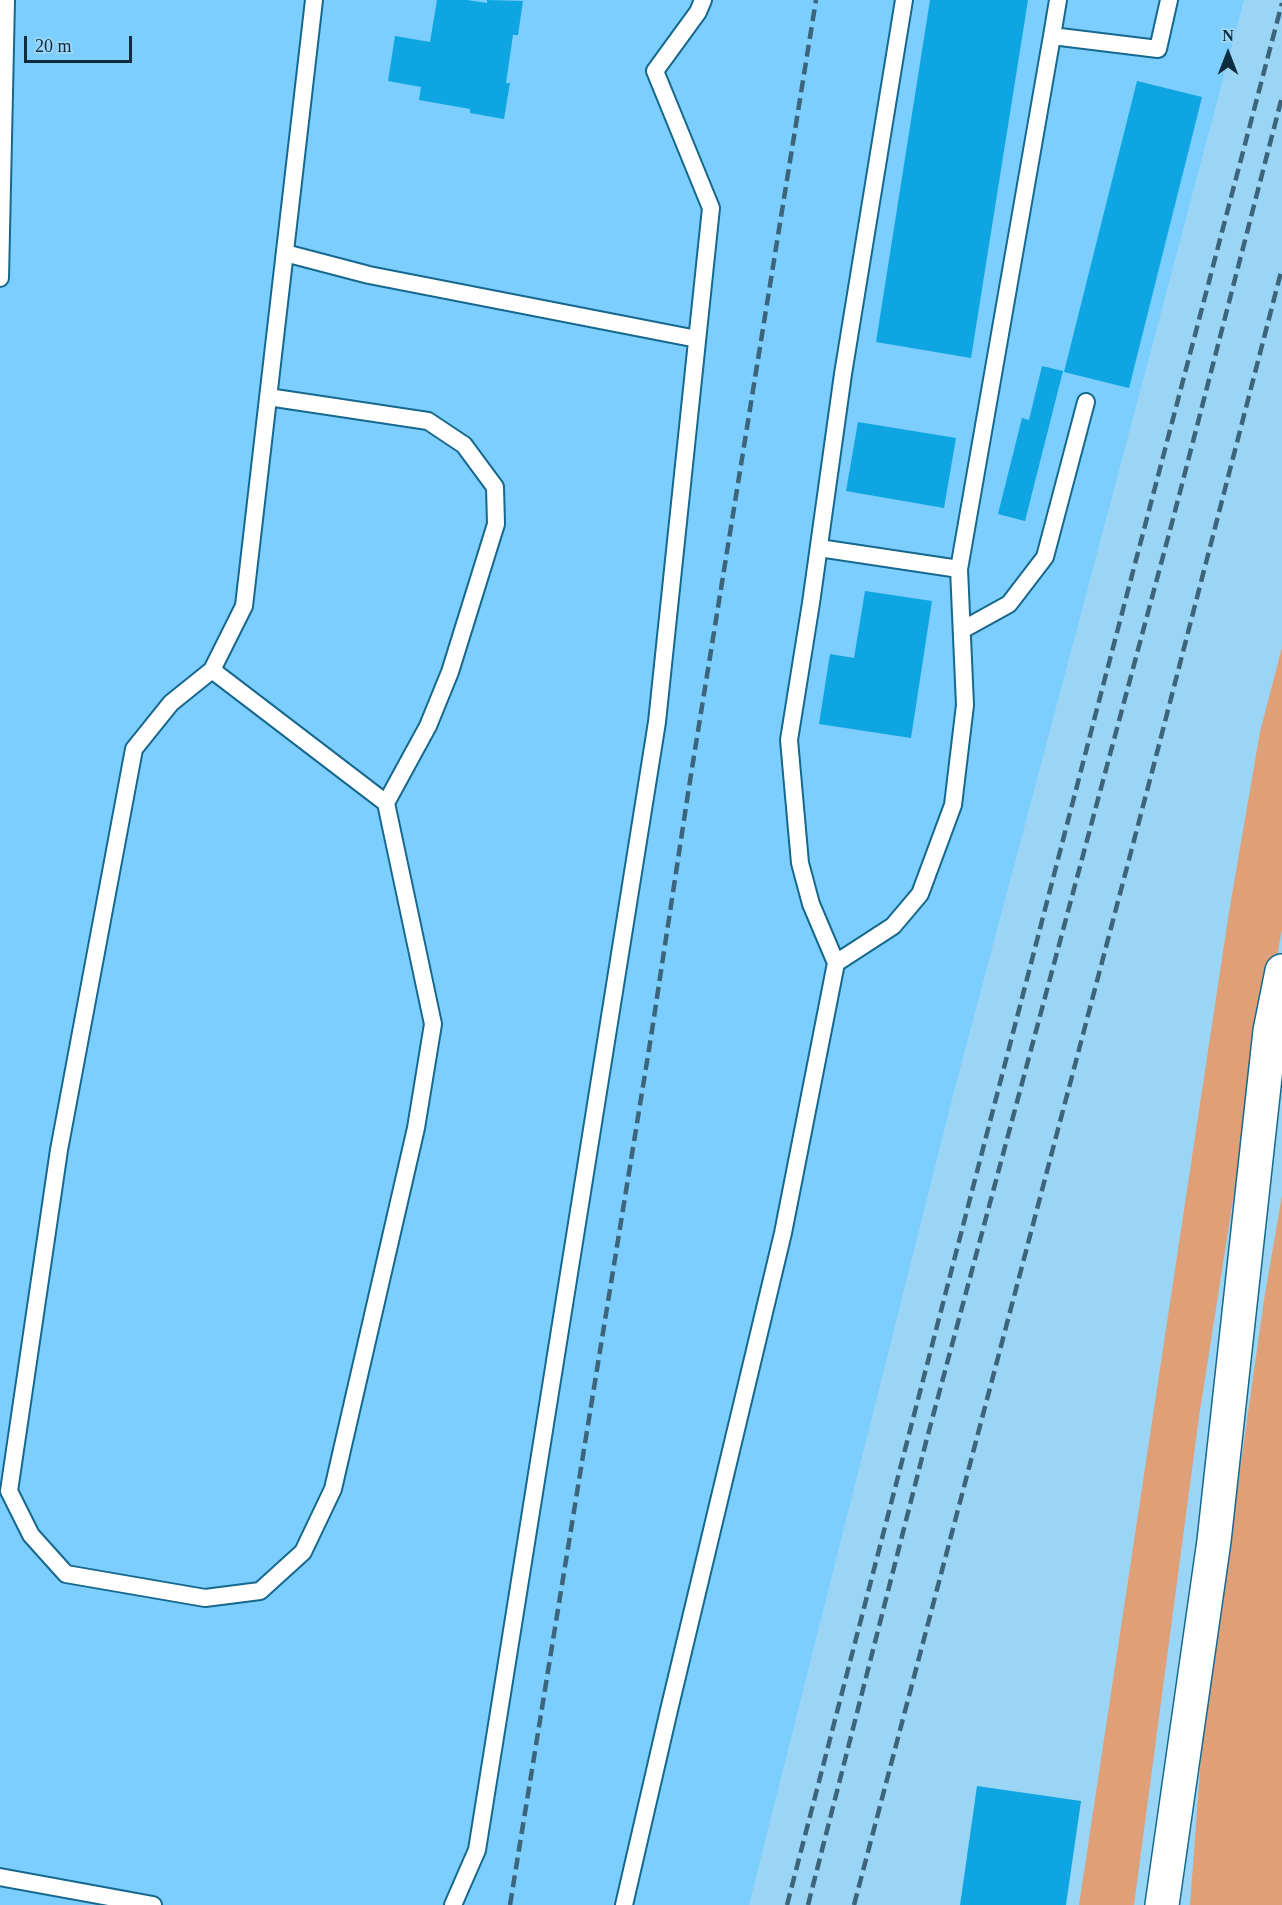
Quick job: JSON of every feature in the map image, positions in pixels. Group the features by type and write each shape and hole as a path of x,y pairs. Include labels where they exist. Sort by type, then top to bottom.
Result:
{"highway":[{"path":"1162,1905 1214,1541 1270,1031 1282,971"}],"lane":[{"path":"0,278 6,0"},
{"path":"212,670 386,803 433,1024 416,1128 333,1489 303,1552 260,1591 205,1598 66,1574 31,1535 9,1491 59,1150 134,749 171,704 212,670 244,606 314,0"},
{"path":"453,1905 477,1850 655,733 711,208 655,71 698,12 703,0"},
{"path":"624,1905 783,1233 836,963 811,904 800,863 789,740 843,374 904,0"},
{"path":"836,963 892,926 920,894 953,806 965,705 959,569 1058,0"},
{"path":"1052,36 1158,49 1169,0"},
{"path":"285,253 369,275 697,339"},
{"path":"268,397 428,421 464,445 495,487 496,524 450,672 428,726 386,803"},
{"path":"962,630 1009,604 1045,557 1086,402"},
{"path":"819,548 959,569"},
{"path":"0,1877 153,1905"}],"shaded area":[{"path":"0,0 1244,0 952,1099 749,1905 0,1905"},
{"path":"1282,647 1282,929 1235,1187 1199,1417 1134,1905 1079,1905 1229,912 1260,732"},
{"path":"1282,1195 1282,1905 1190,1905 1203,1730 1264,1300"}],"building":[{"path":"437,0 487,3 487,0 523,1 518,35 513,35 506,83 510,83 504,119 470,113 470,109 419,100 421,87 388,81 395,36 430,42"},
{"path":"930,0 1028,0 971,358 876,342"},
{"path":"1137,81 1202,97 1129,388 1064,372"},
{"path":"1042,366 1063,371 1025,521 998,514 1022,418 1029,420"},
{"path":"858,422 956,438 944,508 846,491"},
{"path":"865,591 932,601 911,738 819,724 830,654 854,658"},
{"path":"977,1786 1081,1801 1066,1905 960,1905"}],"railway":[{"path":"510,1905 816,0"},
{"path":"787,1905 1282,3"},
{"path":"808,1905 926,1442 1173,519 1282,97"},
{"path":"854,1905 1282,268"}]}
